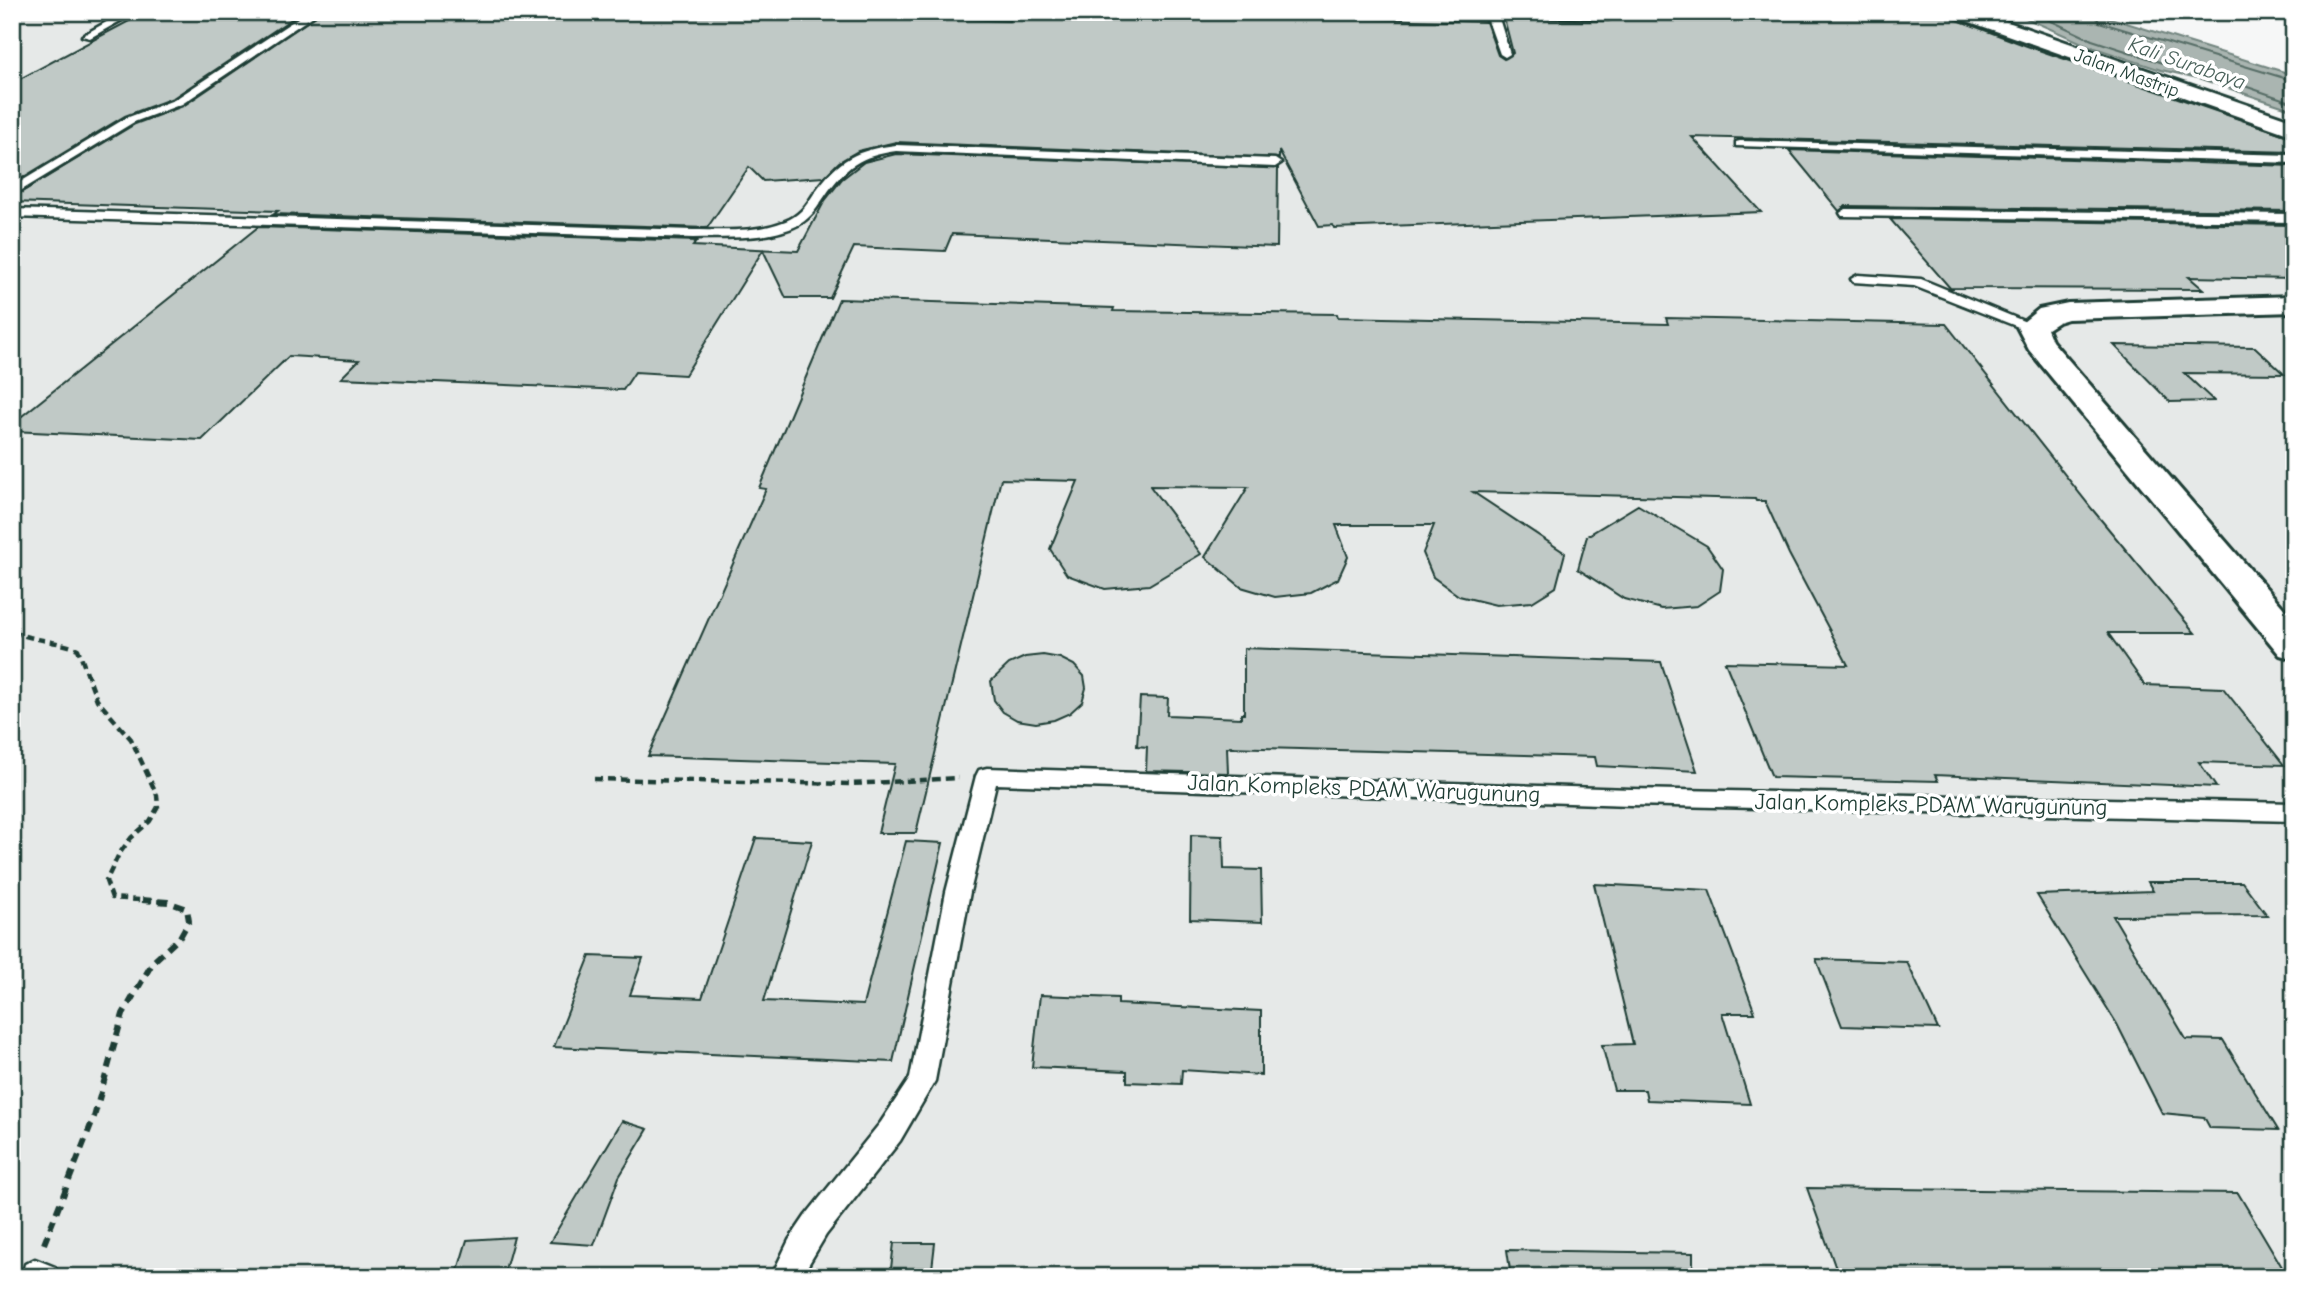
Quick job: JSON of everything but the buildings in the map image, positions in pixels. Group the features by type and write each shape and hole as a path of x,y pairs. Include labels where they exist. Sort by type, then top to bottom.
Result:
{"street":[{"name":"Jalan Mastrip","path":"1960,12 2294,129"},
{"path":"2288,12 2294,14"},
{"path":"2294,304 2068,311 2049,315 2031,327 2039,344 2294,646"}],"lane":[{"path":"87,36 131,12"},
{"path":"12,191 130,120 178,102 314,12"},
{"path":"1505,54 1491,12 1608,15 1625,12"},
{"path":"1740,144 2294,159"},
{"path":"12,213 680,234 742,232 772,228 804,216 853,157 867,151 896,148 1275,163"},
{"path":"1846,213 2294,218"},
{"path":"1858,279 1916,282 2031,327"},
{"path":"785,1277 818,1222 908,1109 922,1081 958,892 987,776"},
{"name":"Jalan Kompleks PDAM Warugunung","path":"987,776 1618,796 2294,812"}],"path":[{"path":"12,632 34,640 60,642 78,649 97,700 131,739 157,795 158,807 150,821 131,838 119,854 106,881 112,898 168,902 187,909 189,921 180,937 153,961 123,1014 94,1117 53,1217 40,1275"},
{"path":"594,779 852,784 987,776"}],"shaded area":[{"path":"12,12 1810,12 2078,147 2294,154 2294,1277 12,1277"}],"water":[{"name":"Kali Surabaya","path":"2012,12 2091,12 2294,75 2294,110 2089,46"}]}
